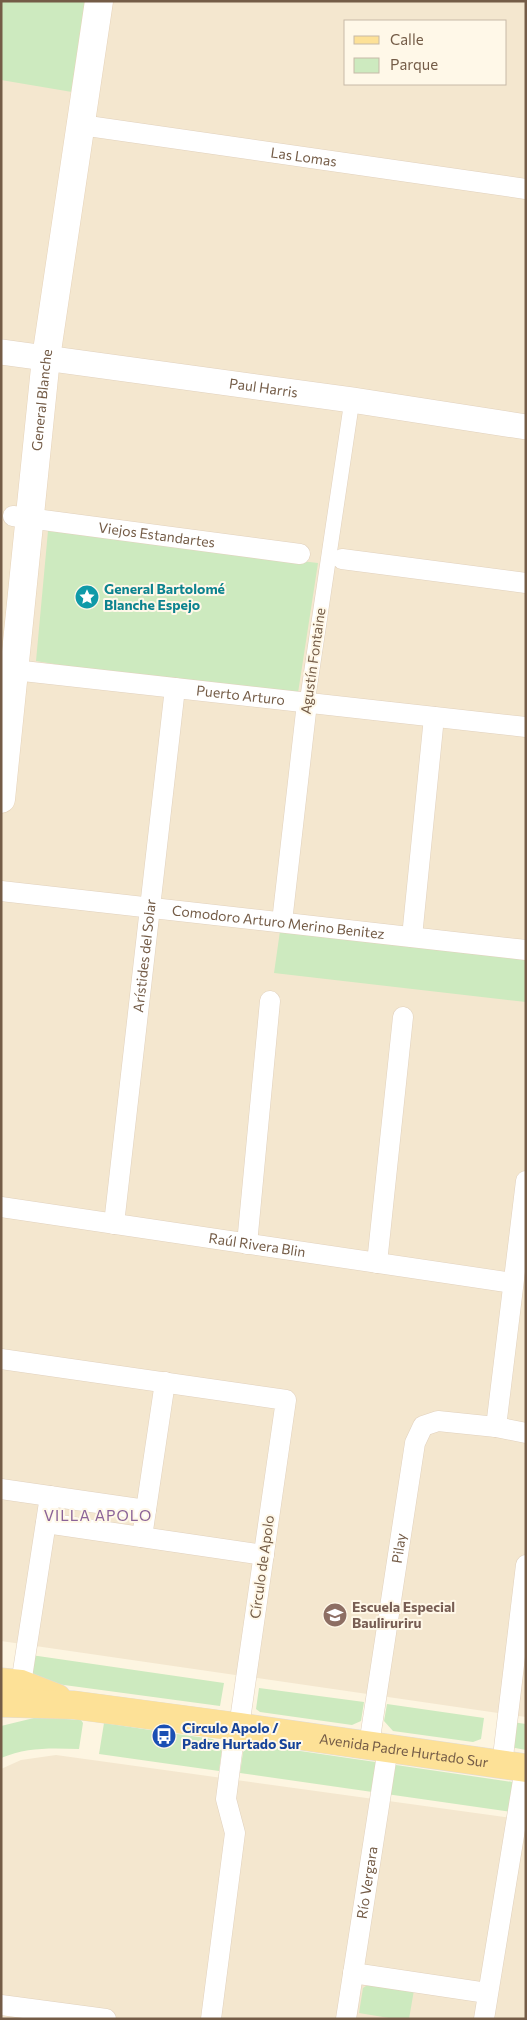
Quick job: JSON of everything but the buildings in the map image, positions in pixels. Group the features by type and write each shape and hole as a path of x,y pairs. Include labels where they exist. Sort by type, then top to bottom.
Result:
{"main road":[{"name":"General Blanche","path":"1,800 14,670 22,517 99,1"},
{"name":"Avenida Padre Hurtado Sur","path":"11,1683 74,1705"},
{"name":"Avenida Padre Hurtado Sur","path":"1,1703 74,1705 517,1767"},
{"path":"1,1718 74,1705"}],"street":[{"name":"Las Lomas","path":"81,125 526,189"},
{"name":"Paul Harris","path":"1,352 352,400 526,427"},
{"name":"Agustín Fontaine","path":"282,922 307,703 352,400"},
{"name":"Viejos Estandartes","path":"22,517 300,554"},
{"path":"342,559 526,583"},
{"name":"Puerto Arturo","path":"14,670 526,727"},
{"name":"Arístides del Solar","path":"114,1224 174,688"},
{"path":"412,937 434,717"},
{"name":"Comodoro Arturo Merino Benitez","path":"1,891 526,950"},
{"path":"248,1244 270,1001"},
{"path":"377,1263 403,1017"},
{"path":"496,1428 526,1181"},
{"name":"Raúl Rivera Blin","path":"1,1208 513,1283"},
{"name":"Círculo de Apolo","path":"1,1359 286,1400 239,1727 233,1745 226,1799 235,1833 211,2019"},
{"path":"142,1538 165,1382"},
{"name":"Pilay","path":"378,1747 415,1443 423,1426 438,1421 526,1433"},
{"path":"1,1489 146,1510"},
{"path":"11,1683 46,1523 50,1496"},
{"path":"46,1523 264,1555"},
{"path":"484,2019 517,1767 526,1565"},
{"name":"Río Vergara","path":"346,2019 353,1973 378,1747"},
{"path":"353,1973 487,1993"},
{"path":"1,2005 106,2019"}],"shaded area":[{"path":"1,1 526,1 526,1717 1,1641"},
{"path":"56,1755 526,1820 526,2019 1,2019 1,1769 21,1760"}],"green space":[{"path":"1,1 85,1 72,92 1,80"},
{"path":"48,531 318,563 298,693 157,681 36,661"},
{"path":"280,931 523,959 526,961 526,1002 274,973"},
{"path":"31,1655 224,1683 220,1706 27,1680"},
{"path":"259,1688 364,1702 361,1721 352,1725 260,1712 256,1709"},
{"path":"387,1704 484,1718 481,1739 473,1742 393,1731 384,1721"},
{"path":"38,1717 81,1720 83,1723 79,1749 30,1750 1,1758 1,1726"},
{"path":"512,1722 526,1724 526,1750 510,1747"},
{"path":"104,1723 157,1731 156,1741 168,1742 170,1733 213,1739 222,1749 219,1771 99,1754"},
{"path":"252,1744 526,1784 526,1814 240,1773 243,1752"},
{"path":"369,1984 414,1990 409,2019 395,2019 359,2013 363,1988"}],"place":[{"name":"General Bartolomé Blanche Espejo","path":"87,597"},
{"name":"Escuela Especial Bauliruriru","path":"335,1615"},
{"name":"Circulo Apolo / Padre Hurtado Sur","path":"164,1736"}],"district":[{"name":"VILLA APOLO","path":"98,1516"}]}
